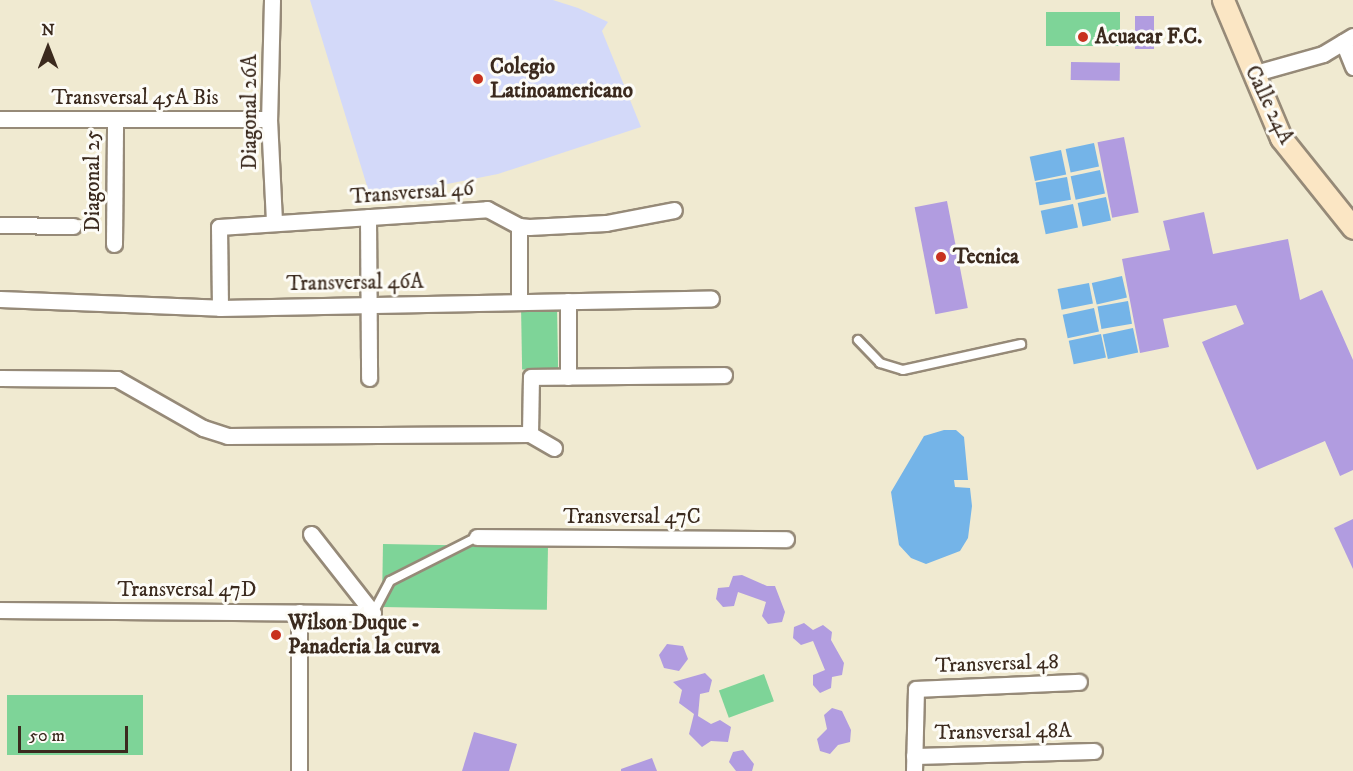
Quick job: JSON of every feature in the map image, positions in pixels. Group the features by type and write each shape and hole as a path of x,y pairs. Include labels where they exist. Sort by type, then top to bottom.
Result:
{"street":[{"name":"Diagonal 26A","path":"272,0 269,119 274,223"},
{"name":"Calle 24A","path":"1223,0 1252,74 1281,138 1353,228"},
{"path":"1252,74 1323,54 1348,39 1353,67"},
{"name":"Transversal 45A Bis","path":"0,118 269,119"},
{"name":"Diagonal 25","path":"114,244 115,119"},
{"name":"Transversal 46","path":"220,308 219,227 488,209 519,226"},
{"path":"519,300 519,226 606,223 674,210"},
{"path":"368,217 369,378"},
{"path":"0,225 73,226"},
{"name":"Transversal 46A","path":"0,299 220,308 519,300 711,299"},
{"path":"568,301 568,377"},
{"path":"530,434 531,377 724,375"},
{"path":"0,378 117,379 203,428 227,436 530,434 554,448"},
{"path":"311,534 373,612"},
{"name":"Transversal 47C","path":"477,537 786,539"},
{"name":"Transversal 47D","path":"0,610 373,612"},
{"path":"299,612 299,771"},
{"name":"Transversal 48","path":"914,763 916,689 1079,682"},
{"name":"Transversal 48A","path":"914,763 1094,751"}],"lane":[{"path":"858,340 880,363 903,370 1021,344"},
{"path":"373,612 390,581 477,537"}],"shaded area":[{"name":"Colegio Latinoamericano","path":"310,0 553,0 578,8 608,22 602,31 641,127 498,174 371,199"}],"green space":[{"name":"Acuacar F.C.","path":"1046,12 1120,12 1120,46 1046,46"},
{"path":"557,305 558,369 522,370 521,306"},
{"path":"383,544 548,547 547,610 382,607"},
{"path":"764,674 774,701 729,718 719,690"},
{"path":"7,695 143,695 143,755 7,755"}],"water":[{"path":"1094,143 1099,166 1071,173 1066,149"},
{"path":"1061,150 1066,174 1035,181 1030,157"},
{"path":"1100,170 1105,193 1076,200 1071,176"},
{"path":"1067,177 1071,200 1039,205 1035,183"},
{"path":"1106,197 1111,220 1083,227 1078,203"},
{"path":"1073,204 1078,227 1046,234 1041,211"},
{"path":"1122,276 1127,297 1097,304 1092,283"},
{"path":"1089,283 1093,304 1062,310 1058,289"},
{"path":"1128,301 1132,324 1101,329 1097,306"},
{"path":"1094,308 1099,331 1068,338 1063,315"},
{"path":"1133,328 1138,352 1108,359 1103,334"},
{"path":"1101,334 1106,357 1074,364 1069,341"},
{"path":"944,430 956,430 964,437 968,480 954,480 955,487 970,488 972,506 968,538 960,551 926,564 911,558 899,545 891,492 924,436"}],"building":[{"path":"1135,16 1154,16 1154,49 1135,49"},
{"path":"1071,62 1120,63 1120,81 1071,80"},
{"path":"1124,137 1139,213 1112,218 1097,142"},
{"name":"Tecnica","path":"947,201 968,308 935,314 915,207"},
{"path":"1204,212 1213,254 1288,239 1300,300 1322,290 1353,360 1353,470 1340,476 1325,441 1257,470 1202,342 1244,324 1236,305 1163,319 1169,347 1140,353 1122,259 1170,250 1163,221"},
{"path":"1353,519 1353,569 1334,528"},
{"path":"742,575 767,586 775,586 785,612 782,622 768,624 762,616 766,602 738,592 734,606 723,607 716,599 718,588 729,587 733,576"},
{"path":"804,623 813,630 823,625 832,632 831,640 844,663 842,675 832,677 831,688 820,693 813,685 813,675 825,670 813,641 801,645 793,638 794,627"},
{"path":"667,644 683,646 688,659 679,671 664,668 659,655"},
{"path":"705,673 712,680 709,692 700,694 698,716 711,724 720,720 731,727 728,742 711,741 702,747 689,734 694,714 679,703 682,690 673,682"},
{"path":"832,708 842,711 851,730 850,742 838,745 830,754 820,751 817,739 827,729 824,715"},
{"path":"474,732 517,744 509,771 462,771"},
{"path":"743,750 754,764 752,771 736,771 729,762 733,752"},
{"path":"652,758 657,771 621,771 621,769"}],"place":[{"name":"Acuacar F.C.","path":"1083,37"},
{"name":"Colegio Latinoamericano","path":"478,79"},
{"name":"Tecnica","path":"941,257"},
{"name":"Wilson Duque - Panaderia la curva","path":"276,635"}]}
